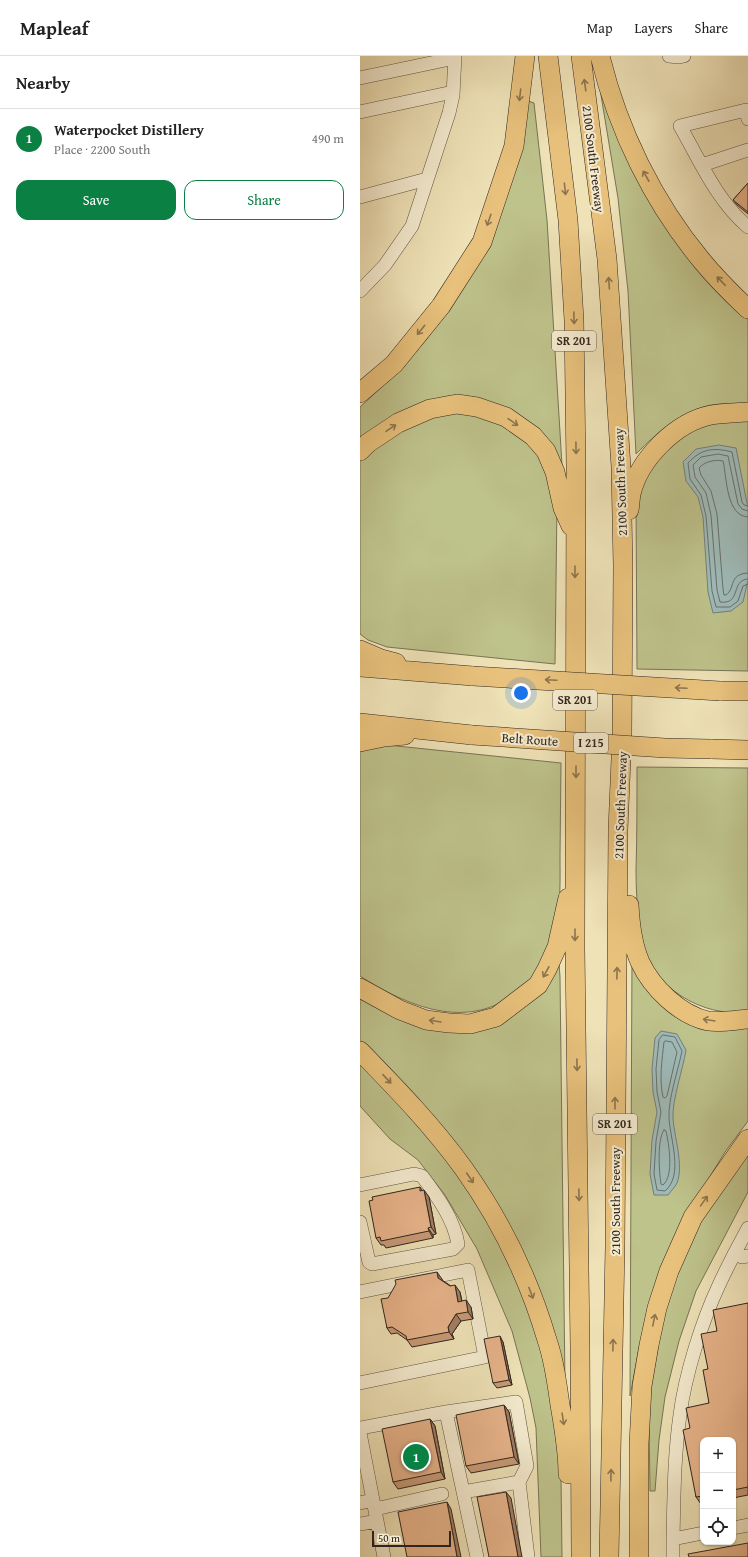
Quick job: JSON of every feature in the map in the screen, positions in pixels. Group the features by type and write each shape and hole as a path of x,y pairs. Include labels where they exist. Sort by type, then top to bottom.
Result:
{"highway":[{"path":"360,393 394,364 441,306 482,242 514,146 524,56"},
{"name":"SR 201","path":"548,56 568,220 574,320 575,948 581,1557"},
{"name":"2100 South Freeway","path":"581,56 607,259 621,467 624,565 622,734 618,830 616,1247 609,1557"},
{"path":"600,56 607,85 633,152 664,208 702,261 748,309"},
{"path":"360,451 368,443 398,423 430,410 457,404 477,407 506,417 533,436 546,451 555,472 563,508 575,533"},
{"path":"624,565 631,494 642,468 657,448 684,425 711,415 748,412"},
{"path":"360,650 381,659 441,673"},
{"path":"360,668 720,691 748,691"},
{"name":"Belt Route","path":"360,723 438,733 665,748 743,750"},
{"path":"360,742 384,737 438,733"},
{"path":"622,734 630,926 640,962 651,980 660,990 675,1005 692,1015 709,1021 733,1021 748,1019"},
{"path":"360,988 400,1010 426,1020 470,1024 496,1017 538,985 548,969 557,947 576,868"},
{"path":"360,1051 422,1117 464,1168 496,1220 521,1269 548,1340 558,1392 568,1448 569,1513 576,1557"},
{"path":"639,1557 639,1444 642,1386 657,1308 669,1271 693,1217 748,1139"},
{"path":"610,1514 616,1557"}],"street":[{"path":"669,56 684,56"},
{"path":"360,78 455,57 454,92 449,113 412,226 385,265 360,291"},
{"path":"360,112 454,92"},
{"path":"748,119 746,110 680,126 717,191 748,227"},
{"path":"702,165 748,150"},
{"path":"360,197 427,180"},
{"path":"360,1185 418,1174 422,1176 438,1196 450,1220 458,1244 453,1249 372,1264 370,1263 360,1222"},
{"path":"672,1557 675,1465 684,1392 706,1318 719,1285 748,1228"},
{"path":"734,1254 742,1257 748,1256"},
{"path":"360,1292 468,1270 486,1357 360,1383"},
{"path":"360,1428 446,1412 516,1402 527,1466 519,1482 528,1557"},
{"path":"446,1412 478,1557"},
{"path":"360,1433 384,1557"},
{"path":"464,1492 519,1482"},
{"path":"360,1524 375,1510 442,1494"},
{"path":"360,1503 375,1510"},
{"path":"736,1527 748,1525"},
{"path":"673,1539 700,1534"}],"green space":[{"path":"598,77 635,166 748,310 748,404 715,404 699,408 670,424 652,438 636,454 628,291 618,198"},
{"path":"528,101 534,103 547,220 562,465 477,401 360,441 360,407 396,374 426,340 458,296"},
{"path":"456,412 472,414 505,425 523,438 540,456 557,504 555,664 387,647 368,640 360,634 360,455 427,417"},
{"path":"748,415 748,671 637,669 636,501 647,466 686,428"},
{"path":"387,745 561,763 560,890 558,915 555,928 545,959 538,971 517,992 498,1004 478,1011 458,1012 437,1010 417,1005 397,997 360,976 360,749"},
{"path":"637,767 748,768 748,1012 731,1013 713,1010 681,996 667,985 655,972 646,958 640,941 636,890"},
{"path":"632,955 674,1006 748,1024 748,1121 725,1152 704,1186 639,1348 630,1396"},
{"path":"559,963 565,1385 527,1267 360,1042 360,991 476,1026"},
{"path":"360,1060 425,1129 487,1216 528,1303 548,1377 561,1477 562,1557 541,1557 536,1428 530,1398 512,1331 477,1249 445,1195 418,1160 390,1139 360,1106"},
{"path":"748,1144 748,1192 696,1291 679,1341 665,1397 659,1440 655,1491 650,1491 649,1421 651,1386 665,1308 695,1227"}],"water":[{"path":"719,445 736,448 748,508 748,580 743,602 731,611 713,613 708,592 703,517 698,497 686,481 683,462 696,449"},
{"path":"661,1031 677,1034 686,1050 673,1111 679,1159 679,1176 677,1183 668,1195 654,1195 650,1174 652,1140 657,1112 653,1092 652,1069 655,1038"}],"building":[{"path":"748,183 748,212 733,200"},
{"path":"420,1187 420,1191 424,1190 431,1227 428,1228 429,1231 381,1241 380,1237 376,1238 369,1201 373,1200 372,1197"},
{"path":"437,1272 438,1278 450,1286 455,1285 458,1302 466,1300 468,1312 456,1314 448,1327 449,1332 407,1340 406,1336 392,1327 387,1328 381,1299 388,1298 396,1284 395,1280"},
{"path":"748,1303 748,1487 736,1489 736,1437 700,1437 700,1496 696,1497 683,1430 690,1428 686,1408 709,1403 703,1370 708,1369 701,1334 717,1331 713,1310"},
{"path":"500,1336 509,1380 493,1383 484,1339"},
{"path":"504,1405 514,1457 466,1466 456,1415"},
{"path":"430,1419 441,1472 393,1482 382,1429"},
{"path":"506,1492 518,1557 489,1557 477,1497"},
{"path":"447,1502 457,1557 407,1557 398,1512"},
{"path":"748,1543 748,1557 689,1557 688,1554"}],"place":[{"name":"Waterpocket Distillery","path":"416,1457"}]}
